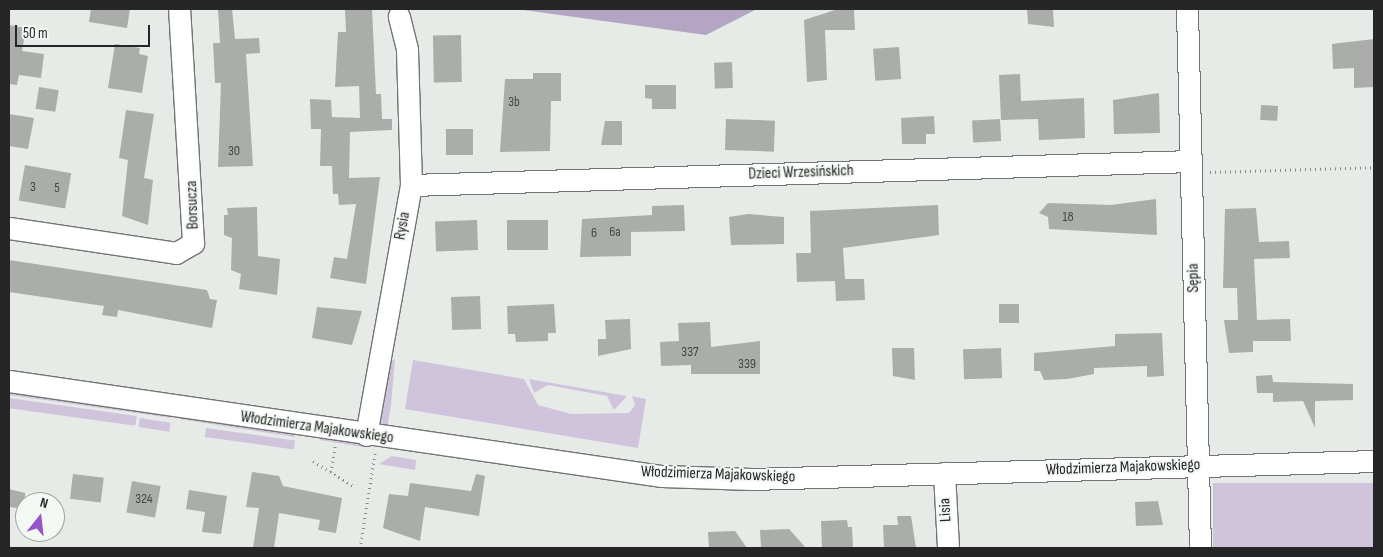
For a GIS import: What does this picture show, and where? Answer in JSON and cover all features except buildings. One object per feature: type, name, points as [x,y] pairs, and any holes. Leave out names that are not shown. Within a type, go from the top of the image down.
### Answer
[{"type":"street","name":"Borsucza","points":[[9,228],[176,253],[193,244],[179,9]]},
{"type":"street","name":"Sępia","points":[[1187,9],[1200,548]]},
{"type":"street","name":"Rysia","points":[[370,443],[411,186],[407,49],[399,16]]},
{"type":"street","name":"Dzieci Wrzesińskich","points":[[411,186],[1191,166]]},
{"type":"street","name":"Włodzimierza Majakowskiego","points":[[9,381],[370,443],[662,476],[751,479],[1374,460]]},
{"type":"street","name":"Lisia","points":[[944,473],[948,548]]},
{"type":"path","points":[[1191,166],[1374,167]]},
{"type":"path","points":[[360,548],[370,443]]},
{"type":"path","points":[[331,472],[335,445]]},
{"type":"path","points":[[313,461],[355,487]]},
{"type":"shaded area","points":[[516,9],[757,9],[706,35]]},
{"type":"shaded area","points":[[395,359],[387,429],[378,418],[389,362]]},
{"type":"shaded area","points":[[413,360],[524,379],[538,405],[571,414],[629,413],[635,405],[632,396],[646,399],[638,448],[405,409]]},
{"type":"shaded area","points":[[529,379],[627,396],[614,410],[607,396],[548,385],[534,393]]},
{"type":"shaded area","points":[[9,389],[172,413],[172,418],[9,395]]},
{"type":"shaded area","points":[[9,398],[137,416],[135,426],[9,408]]},
{"type":"shaded area","points":[[180,414],[291,432],[295,437],[179,419]]},
{"type":"shaded area","points":[[140,418],[171,423],[169,432],[139,427]]},
{"type":"shaded area","points":[[206,428],[295,441],[294,449],[205,437]]},
{"type":"shaded area","points":[[322,436],[358,442],[363,447],[320,440]]},
{"type":"shaded area","points":[[392,456],[416,460],[415,470],[379,464]]},
{"type":"shaded area","points":[[1213,483],[1374,483],[1374,548],[1213,548]]}]
